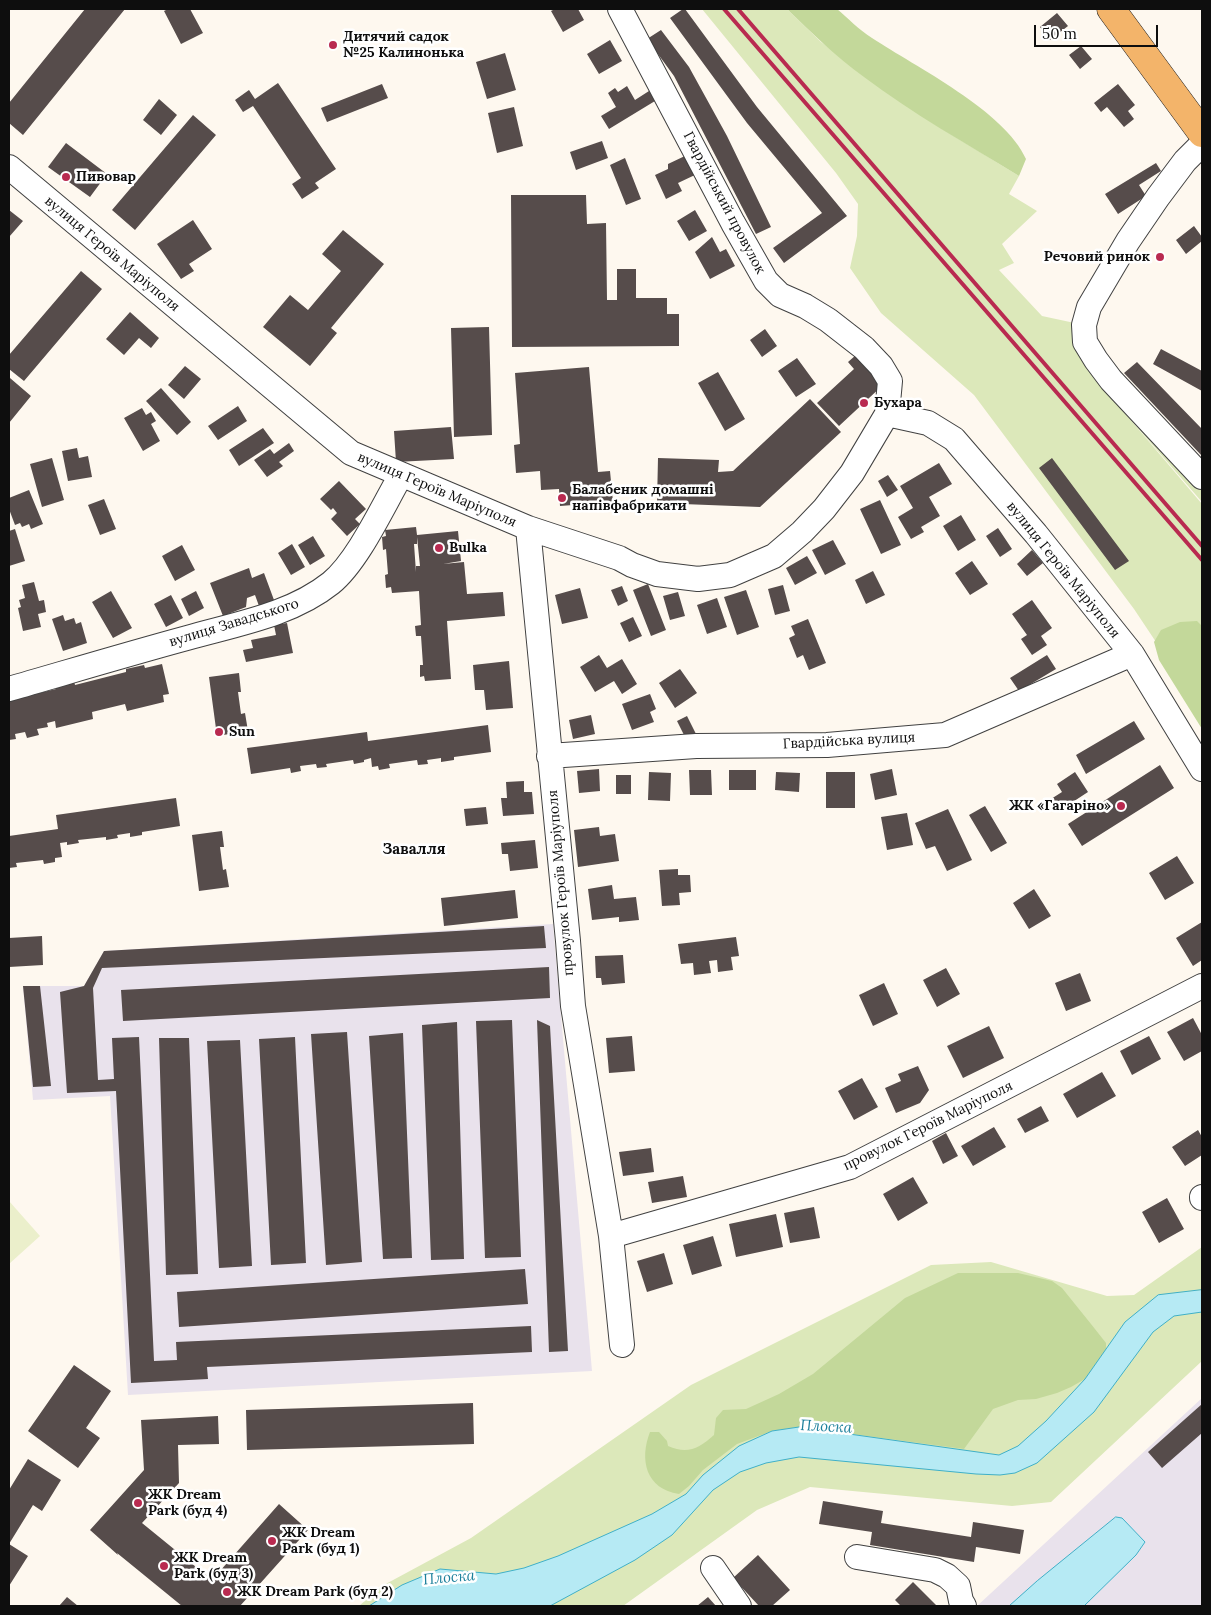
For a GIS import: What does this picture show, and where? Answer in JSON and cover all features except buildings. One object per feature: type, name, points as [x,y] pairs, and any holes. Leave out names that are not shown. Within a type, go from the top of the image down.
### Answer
[{"type":"main road","points":[[1111,9],[1202,133]]},
{"type":"street","name":"Гвардійський провулок","points":[[620,9],[733,223],[766,281],[780,295],[805,306],[828,320],[864,348],[882,366],[890,382]]},
{"type":"street","points":[[1202,144],[1185,161],[1128,241],[1089,306],[1084,325],[1085,342],[1111,380],[1202,477]]},
{"type":"street","name":"вулиця Героїв Маріуполя","points":[[9,167],[345,448],[358,456],[401,475],[528,528],[619,558],[657,574],[698,579],[730,575],[774,556],[802,532],[824,509],[852,474],[886,414],[890,382]]},
{"type":"street","name":"вулиця Героїв Маріуполя","points":[[886,414],[928,423],[954,439],[1036,534],[1132,654],[1202,769]]},
{"type":"street","name":"вулиця Завадського","points":[[9,689],[236,625],[306,600],[331,583],[354,557],[401,475]]},
{"type":"street","name":"провулок Героїв Маріуполя","points":[[528,528],[573,1006],[611,1236],[622,1345]]},
{"type":"street","name":"Гвардійська вулиця","points":[[549,756],[696,746],[828,745],[945,734],[1132,654]]},
{"type":"street","name":"провулок Героїв Маріуполя","points":[[611,1236],[850,1167],[1202,986]]},
{"type":"street","points":[[857,1556],[935,1570],[947,1576],[958,1586],[964,1606]]},
{"type":"street","points":[[713,1568],[739,1606]]},
{"type":"shaded area","points":[[553,924],[592,1371],[128,1395],[110,1096],[33,1100],[23,986],[84,986],[104,951]]},
{"type":"shaded area","points":[[1202,1398],[1202,1606],[977,1606]]},
{"type":"green space","points":[[702,9],[787,9],[821,42],[931,122],[1019,176],[1009,194],[1037,211],[1002,244],[1014,263],[999,270],[1042,316],[1084,325],[1085,342],[1202,477],[1202,502],[1117,404],[1202,504],[1202,711],[1134,609],[974,395],[881,313],[850,268],[857,236],[858,204],[836,173]]},
{"type":"green space","points":[[787,9],[837,9],[867,35],[958,91],[980,107],[1015,141],[1026,159],[1019,176],[883,91],[834,53]]},
{"type":"green space","points":[[1197,621],[1202,626],[1202,729],[1159,660],[1154,642],[1161,630],[1180,622]]},
{"type":"green space","points":[[9,1201],[40,1236],[9,1264]]},
{"type":"green space","points":[[1202,1247],[1202,1361],[1051,1502],[1012,1506],[810,1487],[757,1510],[623,1606],[359,1606],[382,1586],[471,1538],[691,1385],[931,1265],[991,1262],[1107,1296],[1134,1295]]},
{"type":"green space","points":[[958,1273],[1018,1273],[1052,1281],[1062,1288],[1091,1324],[1106,1343],[1106,1349],[1085,1379],[1071,1387],[1036,1399],[1018,1400],[993,1409],[964,1449],[799,1427],[772,1431],[737,1444],[703,1470],[679,1494],[668,1491],[652,1480],[648,1472],[645,1453],[650,1432],[659,1432],[667,1441],[668,1446],[675,1449],[687,1450],[698,1447],[714,1435],[716,1418],[723,1410],[746,1409],[779,1394],[813,1374],[905,1298]]},
{"type":"water","name":"Плоска","points":[[1202,1290],[1202,1312],[1174,1316],[1153,1332],[1094,1412],[1037,1463],[1015,1473],[1000,1475],[976,1474],[799,1457],[766,1463],[740,1472],[713,1490],[672,1535],[635,1560],[550,1606],[369,1606],[402,1585],[440,1569],[496,1574],[524,1568],[558,1556],[652,1514],[686,1494],[703,1475],[739,1446],[772,1431],[799,1427],[999,1455],[1018,1446],[1046,1421],[1085,1379],[1125,1322],[1158,1295]]},
{"type":"water","points":[[1116,1517],[1122,1518],[1145,1542],[1136,1555],[1084,1606],[1009,1606],[1037,1581]]},
{"type":"railway","points":[[724,9],[1202,560]]},
{"type":"railway","points":[[738,9],[1202,546]]},
{"type":"place","name":"Дитячий садок №25 Калинонька","points":[[333,45]]},
{"type":"place","name":"Пивовар","points":[[66,177]]},
{"type":"place","name":"Речовий ринок","points":[[1160,257]]},
{"type":"place","name":"Бухара","points":[[864,403]]},
{"type":"place","name":"Балабеник домашні напівфабрикати","points":[[562,498]]},
{"type":"place","name":"Bulka","points":[[439,548]]},
{"type":"place","name":"Sun","points":[[219,732]]},
{"type":"place","name":"ЖК «Гагаріно»","points":[[1121,806]]},
{"type":"place","name":"ЖК Dream Park (буд 4)","points":[[138,1503]]},
{"type":"place","name":"ЖК Dream Park (буд 1)","points":[[272,1541]]},
{"type":"place","name":"ЖК Dream Park (буд 3)","points":[[164,1566]]},
{"type":"place","name":"ЖК Dream Park (буд 2)","points":[[227,1592]]},
{"type":"district","name":"Завалля","points":[[414,850]]}]
